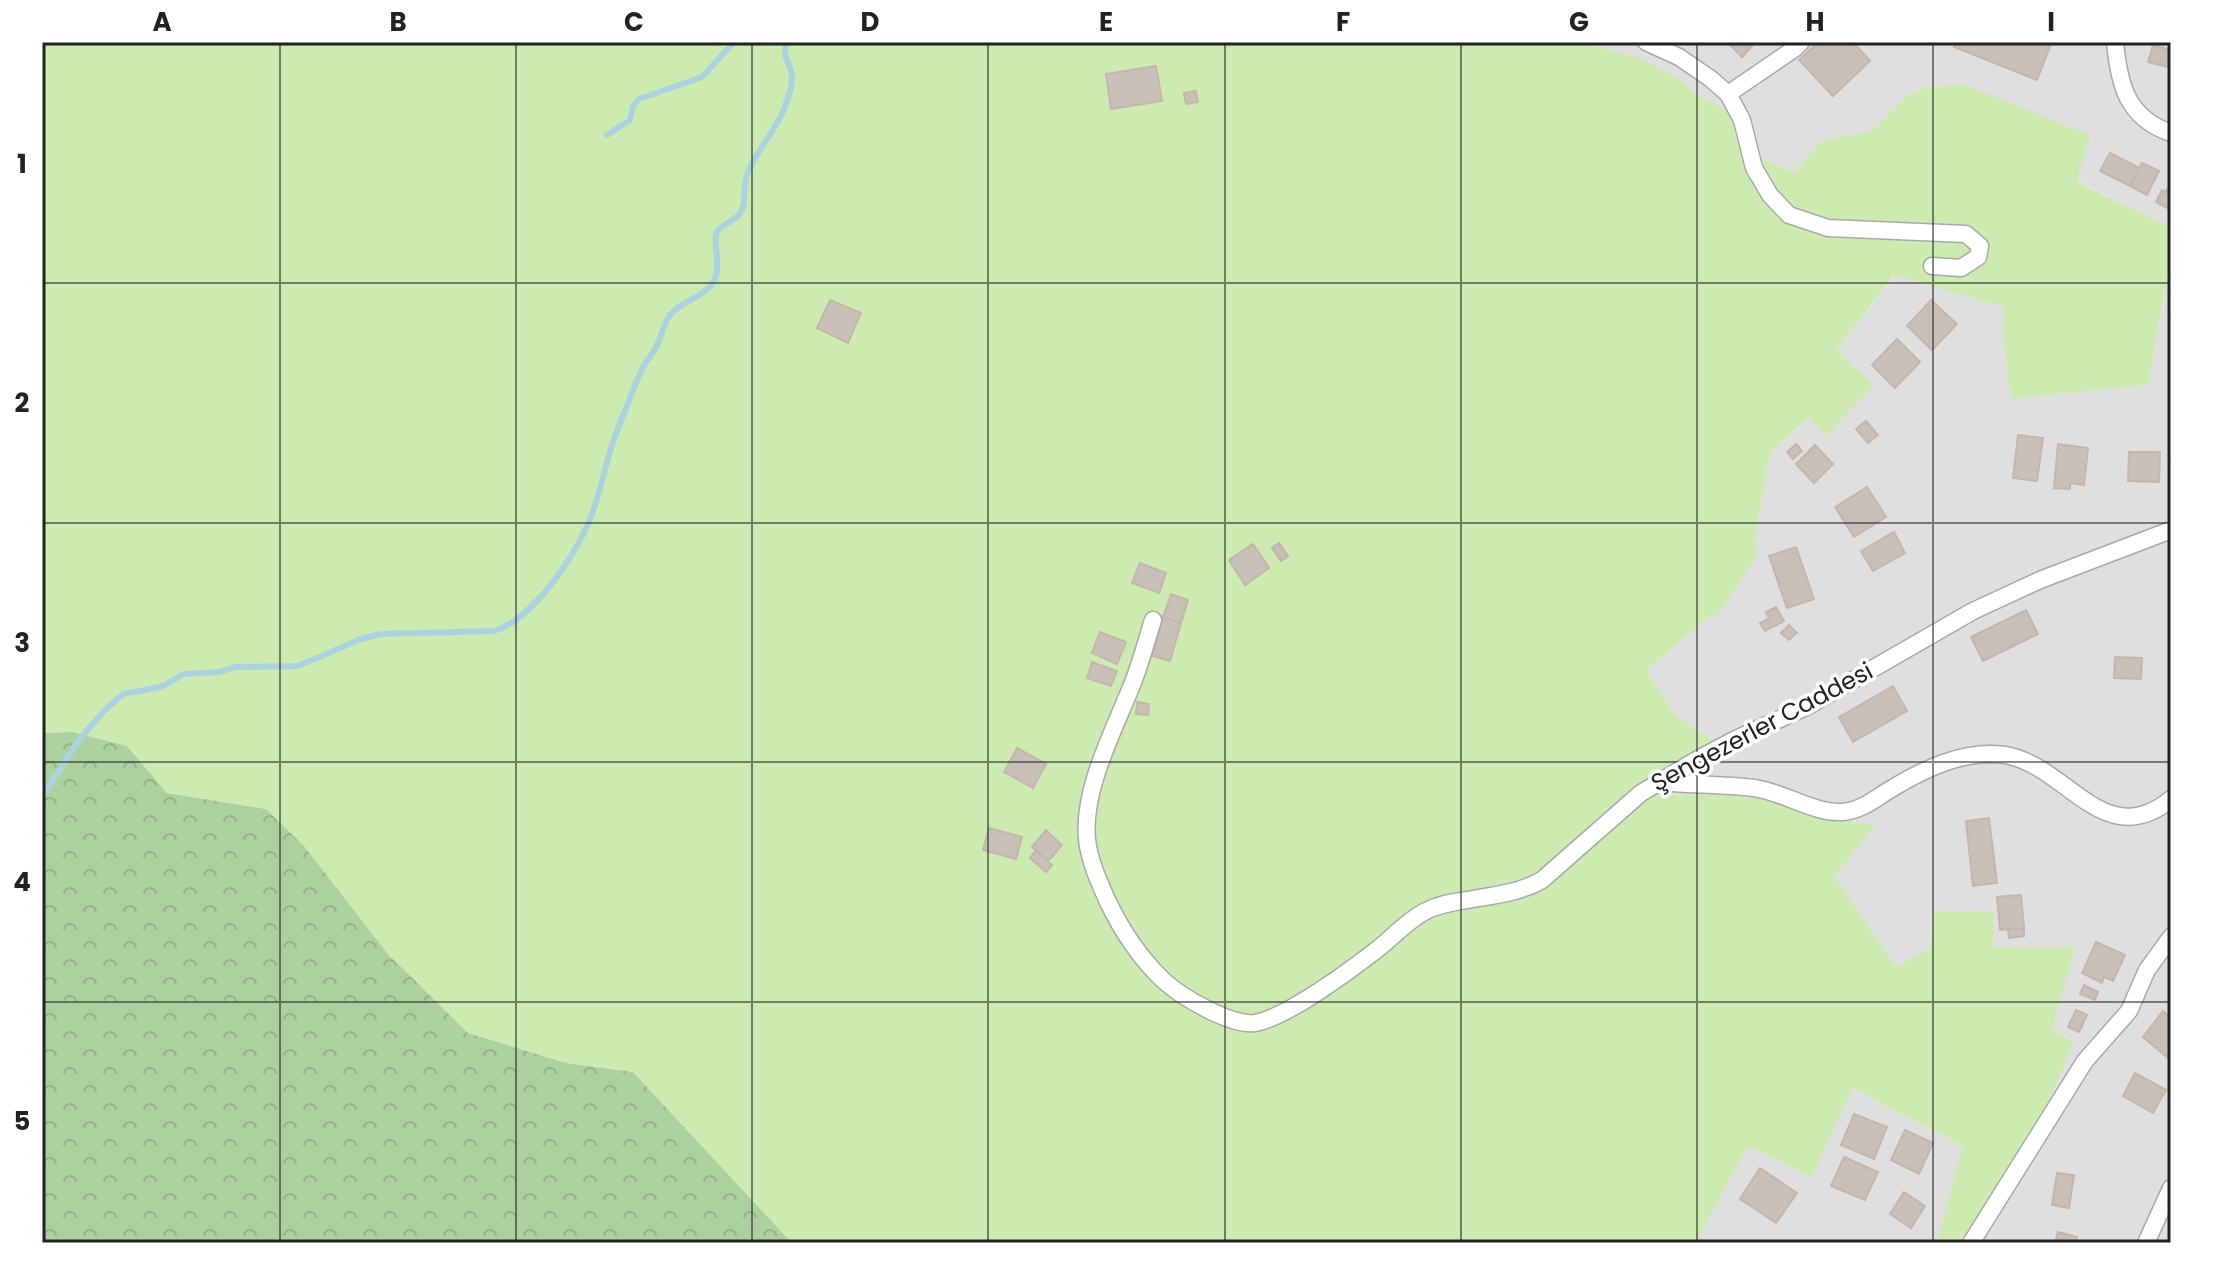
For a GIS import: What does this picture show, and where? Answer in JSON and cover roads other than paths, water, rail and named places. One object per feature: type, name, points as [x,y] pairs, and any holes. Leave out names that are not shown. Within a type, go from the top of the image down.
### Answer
[{"type":"street","points":[[1646,42],[1679,57],[1728,94],[1742,120],[1754,168],[1770,195],[1789,215],[1828,228],[1966,234],[1980,246],[1978,257],[1961,268],[1932,266]]},
{"type":"street","points":[[1728,94],[1801,42]]},
{"type":"street","points":[[2115,42],[2124,92],[2131,106],[2144,119],[2171,133]]},
{"type":"street","name":"Şengezerler Caddesi","points":[[1153,620],[1094,786],[1087,822],[1090,855],[1117,920],[1154,971],[1190,1001],[1210,1011],[1253,1024],[1277,1016],[1303,1000],[1378,949],[1425,911],[1438,905],[1532,886],[1658,782],[1734,740],[1808,706],[1973,611],[2040,580],[2171,530]]},
{"type":"street","points":[[1658,782],[1756,788],[1821,809],[1843,812],[1862,807],[1929,768],[1963,757],[2002,754],[2033,765],[2094,807],[2118,816],[2141,817],[2171,799]]},
{"type":"street","points":[[1971,1243],[2080,1068],[2129,1011],[2147,970],[2171,937]]},
{"type":"street","points":[[2146,1243],[2171,1188]]},
{"type":"waterway","points":[[607,135],[630,120],[633,106],[639,99],[702,77],[734,42]]},
{"type":"waterway","points":[[42,797],[79,740],[123,694],[161,687],[184,674],[220,672],[235,667],[298,666],[361,639],[381,634],[494,631],[509,624],[537,601],[562,571],[588,524],[617,431],[642,369],[667,320],[678,308],[705,291],[715,278],[718,230],[741,212],[747,175],[779,120],[790,92],[792,76],[785,54],[786,42]]}]
